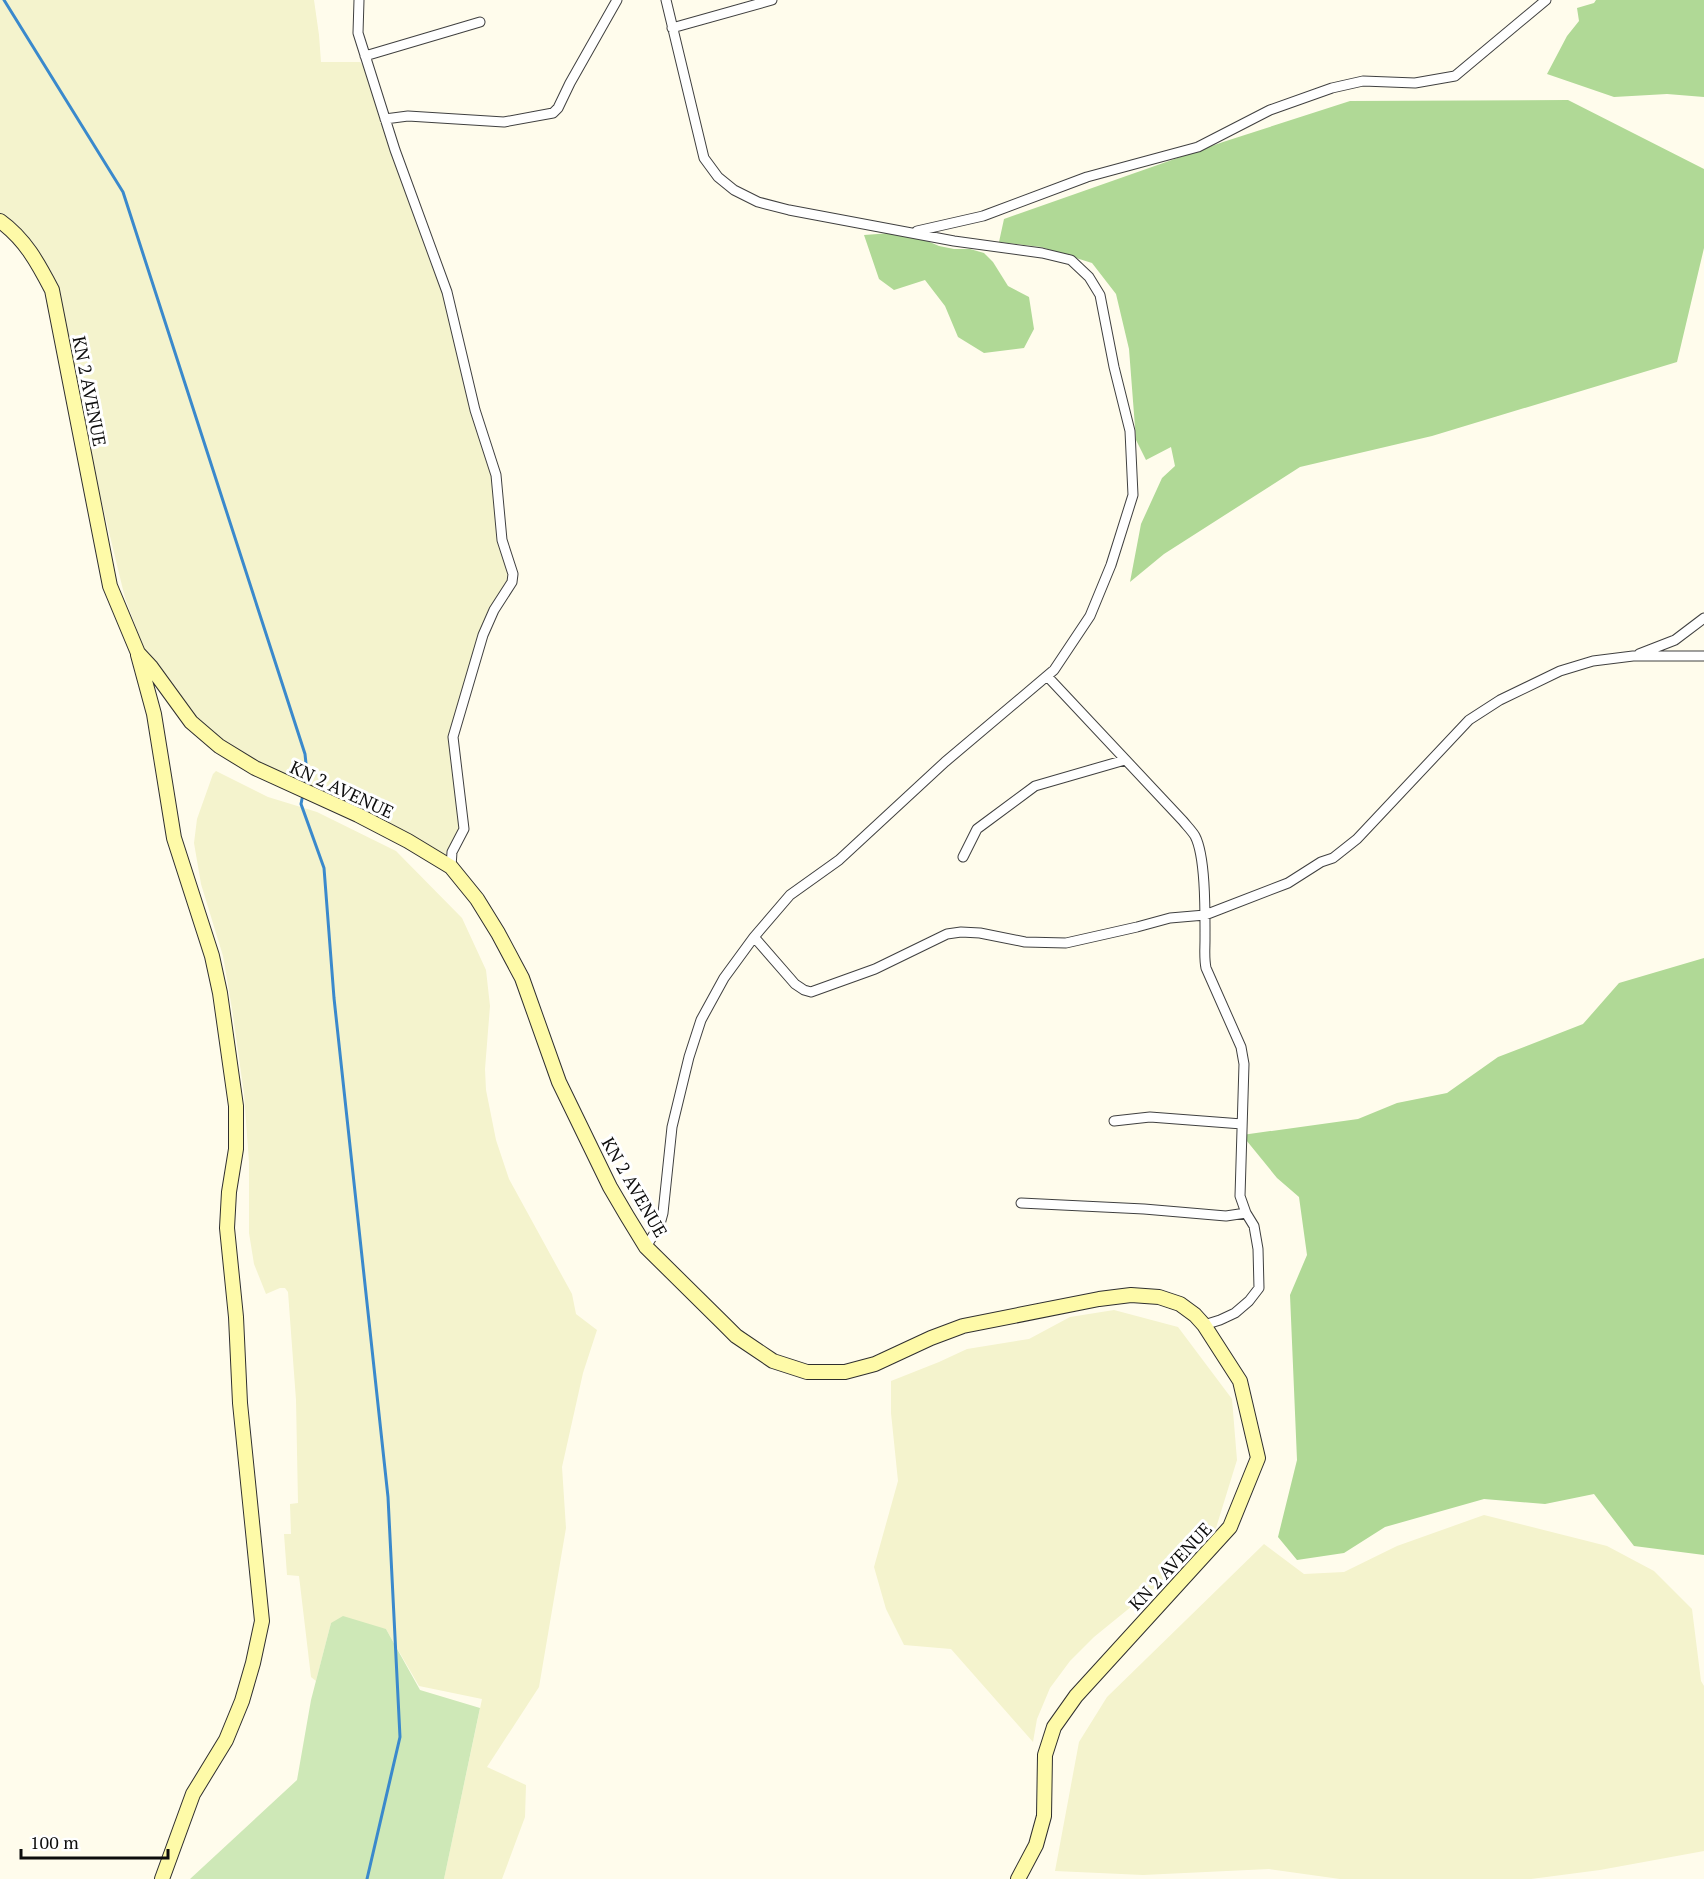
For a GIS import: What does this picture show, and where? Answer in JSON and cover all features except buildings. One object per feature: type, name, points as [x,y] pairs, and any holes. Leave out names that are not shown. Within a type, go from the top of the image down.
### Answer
[{"type":"main road","name":"KN 2 AVENUE","points":[[0,221],[13,231],[35,257],[52,290],[110,586],[138,653],[191,722],[219,747],[255,768],[358,815],[451,867],[477,899],[522,978],[559,1082],[610,1187],[646,1247],[736,1336],[773,1361],[807,1372],[845,1372],[875,1364],[963,1326],[1099,1299],[1131,1295],[1159,1297],[1180,1304],[1204,1324],[1240,1381],[1258,1458],[1230,1527],[1076,1696],[1054,1727],[1045,1755],[1044,1816],[1036,1845],[1018,1879]]},
{"type":"main road","points":[[138,653],[154,714],[174,838],[212,956],[220,993],[235,1096],[236,1149],[229,1192],[227,1228],[236,1317],[240,1403],[258,1569],[261,1621],[253,1663],[242,1701],[226,1740],[193,1794],[162,1879]]},
{"type":"street","points":[[359,0],[358,33],[385,119],[447,292],[475,410],[496,475],[502,540],[513,574],[512,582],[494,610],[483,635],[453,737],[464,830],[452,852],[451,867]]},
{"type":"street","points":[[385,119],[408,116],[504,122],[553,112],[558,108],[617,0]]},
{"type":"street","points":[[646,1247],[658,1229],[663,1213],[672,1127],[689,1057],[701,1020],[724,978],[754,937],[790,895],[839,860],[945,762],[1054,670],[1090,616],[1111,565],[1133,495],[1130,431],[1114,367],[1100,295],[1084,272],[1065,258],[954,241],[789,210],[758,202],[734,190],[718,177],[704,158],[666,0]]},
{"type":"street","points":[[672,28],[772,0]]},
{"type":"street","points":[[912,233],[983,216],[1087,177],[1198,147],[1270,110],[1332,88],[1363,81],[1415,83],[1455,76],[1546,0]]},
{"type":"street","points":[[365,56],[480,22]]},
{"type":"street","points":[[1634,656],[1675,640],[1704,618]]},
{"type":"street","points":[[754,937],[795,984],[811,992],[875,969],[947,934],[980,933],[1025,942],[1066,943],[1170,918],[1205,915],[1288,883],[1321,861],[1333,858],[1356,839],[1469,720],[1500,700],[1560,671],[1593,661],[1634,656],[1704,656]]},
{"type":"street","points":[[1047,676],[1183,821],[1198,846],[1205,915],[1204,958],[1206,968],[1241,1047],[1244,1064],[1240,1196],[1245,1213],[1254,1226],[1258,1249],[1259,1288],[1235,1313],[1204,1324]]},
{"type":"street","points":[[963,857],[977,829],[1035,786],[1125,760]]},
{"type":"street","points":[[1114,1121],[1150,1117],[1242,1124]]},
{"type":"street","points":[[1021,1203],[1226,1216],[1245,1213]]},
{"type":"green space","points":[[0,0],[314,0],[321,62],[360,62],[370,72],[434,256],[498,497],[512,582],[494,610],[454,745],[464,829],[441,862],[243,761],[191,722],[151,667],[125,598],[61,334],[41,267],[0,213]]},
{"type":"green space","points":[[1596,0],[1704,0],[1704,97],[1667,94],[1614,97],[1547,74],[1567,36],[1579,21],[1577,8],[1594,3]]},
{"type":"green space","points":[[1568,100],[1704,169],[1704,248],[1677,362],[1432,436],[1300,467],[1164,554],[1130,582],[1141,524],[1162,478],[1175,466],[1171,447],[1146,460],[1136,440],[1129,349],[1116,294],[1092,263],[1041,247],[999,242],[1004,219],[1223,142],[1350,101]]},
{"type":"green space","points":[[892,233],[925,240],[939,246],[970,249],[984,253],[993,262],[1008,286],[1029,297],[1034,329],[1024,348],[984,353],[958,337],[945,306],[925,280],[894,290],[879,279],[864,235]]},
{"type":"green space","points":[[216,771],[268,797],[317,812],[396,851],[462,918],[486,970],[490,1006],[485,1069],[486,1090],[496,1140],[509,1179],[572,1294],[576,1314],[597,1330],[583,1373],[562,1467],[566,1528],[539,1687],[487,1767],[526,1785],[525,1817],[502,1879],[444,1879],[482,1699],[419,1686],[386,1629],[331,1623],[316,1681],[311,1677],[299,1576],[287,1575],[284,1534],[291,1534],[290,1504],[298,1503],[296,1400],[288,1292],[285,1288],[280,1288],[266,1294],[254,1264],[249,1233],[249,1162],[244,1094],[232,1009],[223,956],[201,884],[194,843],[197,819]]},
{"type":"green space","points":[[1704,958],[1704,1555],[1634,1546],[1594,1494],[1545,1504],[1484,1499],[1385,1527],[1344,1553],[1297,1560],[1278,1537],[1297,1460],[1290,1295],[1307,1255],[1299,1197],[1277,1178],[1242,1135],[1358,1119],[1397,1103],[1447,1093],[1498,1057],[1583,1024],[1619,983]]},
{"type":"green space","points":[[1114,1310],[1178,1327],[1232,1399],[1237,1460],[1216,1528],[1175,1571],[1094,1637],[1070,1661],[1050,1688],[1037,1719],[1033,1742],[951,1649],[904,1645],[886,1609],[874,1567],[898,1481],[891,1413],[891,1381],[967,1349],[1029,1339],[1070,1317]]},
{"type":"green space","points":[[1484,1515],[1607,1546],[1654,1571],[1692,1609],[1701,1681],[1704,1686],[1704,1851],[1600,1870],[1531,1879],[1340,1879],[1269,1869],[1143,1875],[1055,1871],[1079,1742],[1107,1697],[1264,1544],[1304,1574],[1344,1572],[1397,1546]]},
{"type":"green space","points":[[343,1616],[386,1629],[420,1690],[480,1708],[444,1879],[190,1879],[297,1780],[311,1700],[331,1623]]},
{"type":"waterway","points":[[4,0],[123,192],[305,754],[306,781]]},
{"type":"waterway","points":[[302,799],[301,804],[324,868],[334,998],[388,1497],[400,1737],[367,1879]]}]
